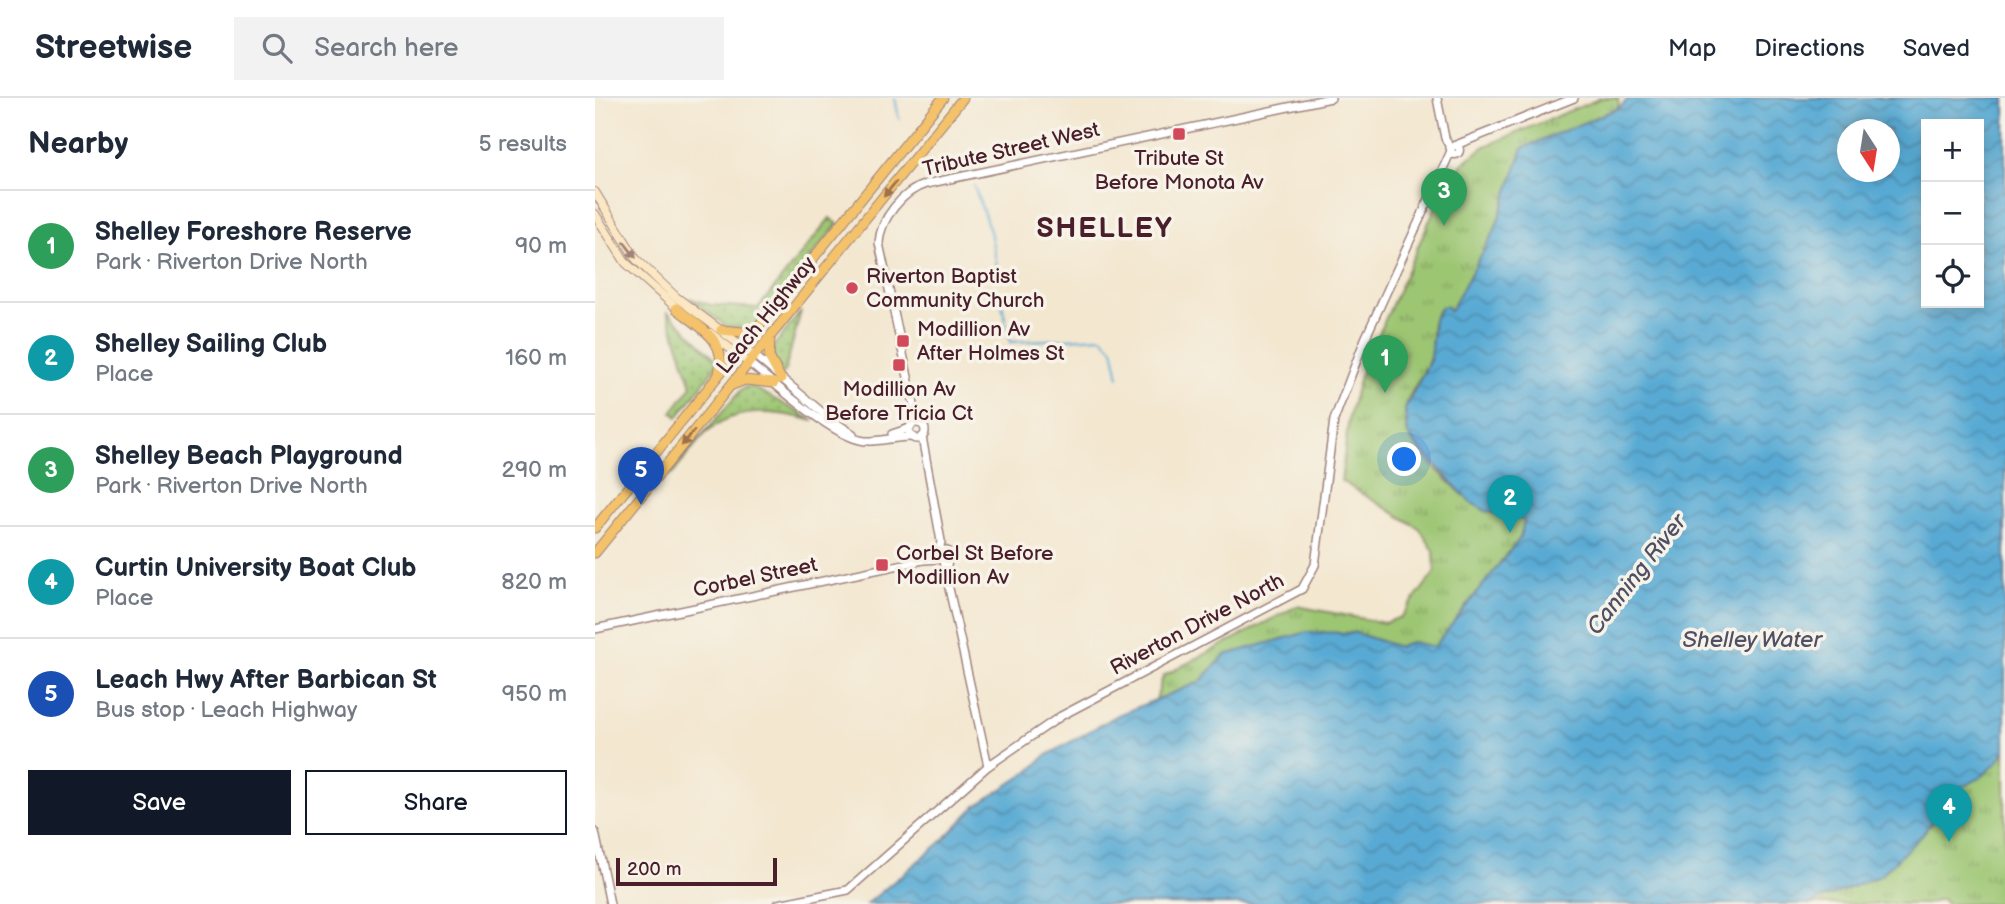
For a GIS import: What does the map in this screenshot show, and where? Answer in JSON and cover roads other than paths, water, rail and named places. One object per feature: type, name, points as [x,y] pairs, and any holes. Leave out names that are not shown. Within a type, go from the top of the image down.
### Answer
[{"type":"highway","name":"Leach Highway","points":[[595,528],[943,98]]},
{"type":"highway","name":"Leach Highway","points":[[595,553],[963,98]]},
{"type":"highway","points":[[676,308],[719,346],[723,359],[719,375]]},
{"type":"highway","points":[[721,330],[754,333]]},
{"type":"highway","points":[[731,385],[747,380],[778,381],[769,357],[770,337]]},
{"type":"main road","points":[[595,192],[629,251],[676,297],[721,330],[740,350]]},
{"type":"main road","points":[[595,214],[626,263],[676,308],[752,360]]},
{"type":"street","name":"Tribute Street West","points":[[914,425],[912,401],[880,254],[881,228],[902,200],[922,185],[1331,98]]},
{"type":"street","points":[[1439,98],[1445,138],[1454,149]]},
{"type":"street","name":"Riverton Drive North","points":[[778,904],[848,890],[988,766],[1061,716],[1283,600],[1305,584],[1315,565],[1334,420],[1365,339],[1446,161],[1454,149],[1467,142],[1574,98]]},
{"type":"street","points":[[752,360],[778,381],[849,437],[874,441],[917,438],[925,428],[914,425],[880,437],[851,433],[778,381]]},
{"type":"street","points":[[914,425],[923,456],[988,766]]},
{"type":"street","name":"Corbel Street","points":[[595,629],[942,556]]},
{"type":"street","points":[[595,832],[610,904]]},
{"type":"water","name":"Shelley Water","points":[[1629,98],[2005,98],[2005,751],[1995,764],[1984,775],[1955,789],[1922,835],[1880,876],[1810,904],[867,904],[941,842],[976,806],[1031,770],[1044,757],[1118,715],[1200,682],[1225,655],[1307,632],[1356,633],[1399,647],[1412,642],[1434,647],[1520,538],[1524,521],[1513,514],[1488,512],[1470,502],[1408,435],[1405,409],[1430,360],[1434,319],[1441,307],[1447,306],[1450,311],[1494,232],[1523,148],[1619,108]]},
{"type":"waterway","points":[[895,98],[899,119]]},
{"type":"waterway","points":[[974,186],[990,231],[999,275]]},
{"type":"waterway","points":[[1002,304],[1010,342],[1102,337],[1113,349],[1119,377]]},
{"type":"place","name":"Tribute St Before Monota Av","points":[[1179,134]]},
{"type":"place","name":"Shelley Beach Playground","points":[[1444,226]]},
{"type":"place","name":"Riverton Baptist Community Church","points":[[852,288]]},
{"type":"place","name":"Modillion Av After Holmes St","points":[[903,341]]},
{"type":"place","name":"Modillion Av Before Tricia Ct","points":[[899,365]]},
{"type":"place","name":"Shelley Foreshore Reserve","points":[[1385,393]]},
{"type":"place","name":"Leach Hwy After Barbican St","points":[[641,505]]},
{"type":"place","name":"Shelley Sailing Club","points":[[1510,533]]},
{"type":"place","name":"Corbel St Before Modillion Av","points":[[882,565]]},
{"type":"place","name":"Curtin University Boat Club","points":[[1949,842]]},
{"type":"district","name":"SHELLEY","points":[[1105,227]]},
{"type":"water label","name":"Canning River","points":[[1636,574]]}]
